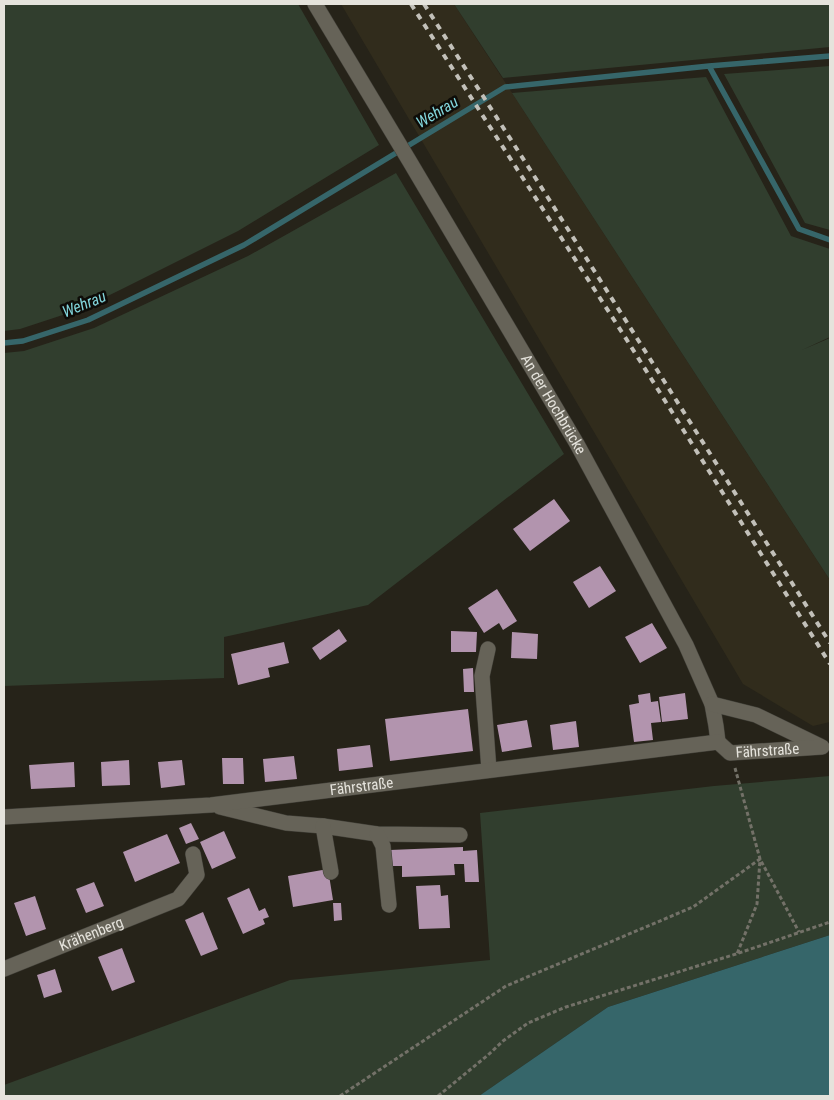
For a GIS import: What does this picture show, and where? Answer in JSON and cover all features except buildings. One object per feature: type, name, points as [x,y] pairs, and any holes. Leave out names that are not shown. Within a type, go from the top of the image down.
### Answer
[{"type":"street","name":"An der Hochbrücke","points":[[315,4],[577,444],[686,645],[712,704]]},
{"type":"street","points":[[488,649],[482,676],[489,770]]},
{"type":"street","name":"Fährstraße","points":[[712,704],[718,742],[730,753],[826,748]]},
{"type":"street","points":[[712,704],[756,715],[826,748]]},
{"type":"street","name":"Fährstraße","points":[[4,817],[211,805],[718,742]]},
{"type":"street","points":[[211,805],[286,824],[323,826],[377,834],[460,835]]},
{"type":"street","points":[[323,826],[330,872]]},
{"type":"street","points":[[377,834],[383,846],[389,905]]},
{"type":"street","name":"Krähenberg","points":[[4,969],[178,899],[197,875],[193,854]]},
{"type":"path","points":[[730,753],[760,859],[799,932]]},
{"type":"path","points":[[736,954],[757,904],[760,859]]},
{"type":"path","points":[[340,1096],[506,986],[692,907],[760,859]]},
{"type":"path","points":[[438,1096],[503,1041],[528,1023],[566,1007],[736,954],[830,922]]},
{"type":"shaded area","points":[[341,4],[454,4],[830,580],[830,722],[813,726],[743,684]]},
{"type":"green space","points":[[4,4],[298,4],[379,145],[238,231],[122,289],[81,309],[20,329],[4,331]]},
{"type":"green space","points":[[454,4],[830,4],[830,47],[503,78]]},
{"type":"green space","points":[[830,66],[830,230],[805,223],[724,74]]},
{"type":"green space","points":[[706,77],[791,236],[830,249],[830,337],[802,350],[830,338],[830,580],[512,93]]},
{"type":"green space","points":[[396,173],[564,454],[368,605],[224,637],[224,678],[4,686],[4,353],[24,351],[94,328],[248,256]]},
{"type":"green space","points":[[830,776],[830,935],[608,1007],[479,1096],[4,1096],[4,1085],[290,980],[490,960],[480,813],[714,786]]},
{"type":"water","points":[[830,935],[830,1096],[479,1096],[608,1007]]},
{"type":"waterway","points":[[709,66],[830,56]]},
{"type":"waterway","name":"Wehrau","points":[[4,343],[23,341],[88,320],[244,245],[505,87],[709,66],[799,229],[830,240]]},
{"type":"railway","points":[[411,4],[625,337],[830,664]]},
{"type":"railway","points":[[424,4],[830,643]]}]
